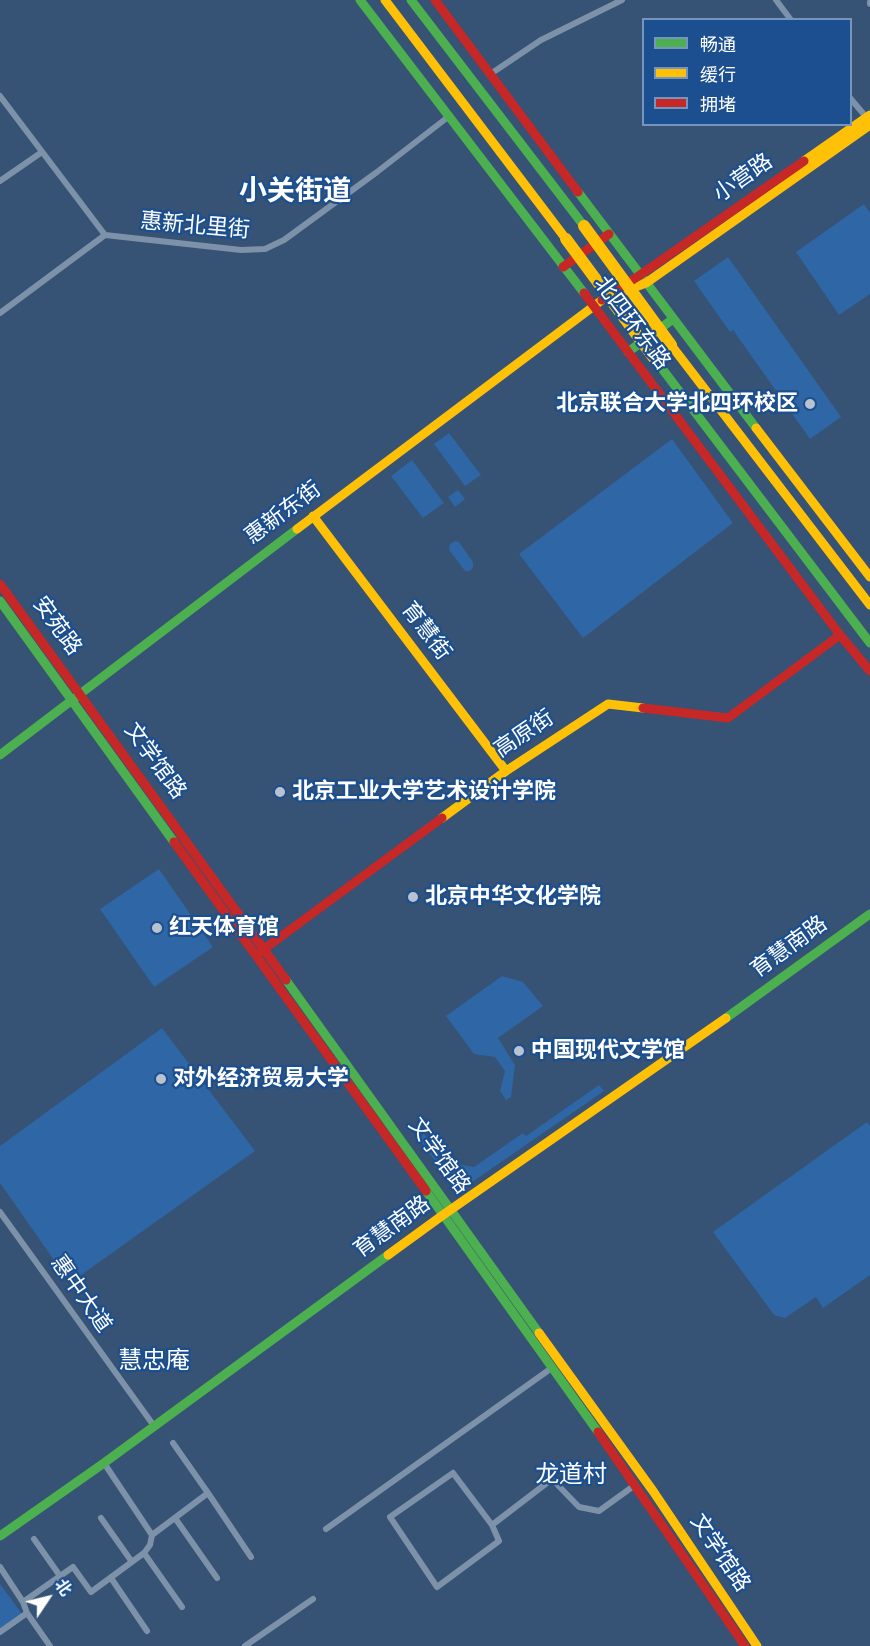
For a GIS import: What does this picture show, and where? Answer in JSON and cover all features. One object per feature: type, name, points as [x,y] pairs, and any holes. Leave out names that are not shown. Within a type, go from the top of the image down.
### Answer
[{"type":"main road","name":"北四环东路","points":[[360,0],[840,635],[870,671]]},
{"type":"main road","name":"北四环东路","points":[[385,0],[870,643]]},
{"type":"main road","name":"北四环东路","points":[[411,0],[870,605]]},
{"type":"main road","name":"北四环东路","points":[[435,0],[489,75],[870,577]]},
{"type":"main road","name":"小营路","points":[[592,305],[643,279],[869,119]]},
{"type":"main road","points":[[563,267],[609,234]]},
{"type":"main road","name":"惠新东街","points":[[0,755],[592,305]]},
{"type":"main road","points":[[628,352],[673,319]]},
{"type":"main road","name":"育慧街","points":[[313,516],[506,771]]},
{"type":"main road","name":"安苑路","points":[[0,584],[76,697]]},
{"type":"main road","name":"安苑路","points":[[0,601],[76,697]]},
{"type":"main road","name":"高原街","points":[[260,952],[506,771],[608,704],[728,718],[840,635]]},
{"type":"main road","name":"文学馆路","points":[[76,697],[447,1212],[653,1491],[757,1646]]},
{"type":"main road","name":"育慧南路","points":[[0,1536],[104,1463],[447,1212],[772,986],[870,914]]},
{"type":"main road","name":"文学馆路","points":[[447,1212],[744,1646]]},
{"type":"street","points":[[489,75],[541,40],[622,0]]},
{"type":"street","points":[[776,0],[790,18]]},
{"type":"street","name":"惠新北里街","points":[[0,96],[105,235],[241,250],[265,249],[284,240],[448,117]]},
{"type":"street","points":[[852,100],[869,119]]},
{"type":"street","points":[[0,181],[42,152]]},
{"type":"street","points":[[0,313],[105,235]]},
{"type":"street","name":"惠中大道","points":[[0,1212],[154,1426]]},
{"type":"street","points":[[326,1528],[552,1367]]},
{"type":"street","points":[[173,1443],[251,1557]]},
{"type":"street","points":[[104,1463],[152,1535]]},
{"type":"street","points":[[453,1473],[492,1525],[499,1541],[436,1587],[390,1517],[453,1473]]},
{"type":"street","points":[[492,1525],[552,1479],[579,1507],[598,1511],[635,1485]]},
{"type":"street","points":[[23,1602],[73,1567],[91,1592],[144,1553],[150,1545],[152,1535],[208,1494]]},
{"type":"street","points":[[101,1518],[132,1562]]},
{"type":"street","points":[[175,1518],[217,1578]]},
{"type":"street","points":[[34,1539],[60,1576]]},
{"type":"street","points":[[144,1553],[182,1607]]},
{"type":"street","points":[[0,1567],[50,1646]]},
{"type":"street","points":[[111,1578],[147,1631]]},
{"type":"street","points":[[245,1646],[313,1599]]},
{"type":"street","points":[[0,1632],[27,1613]]},
{"type":"shaded area","points":[[864,204],[870,213],[870,294],[839,315],[796,252]]},
{"type":"shaded area","points":[[728,257],[841,417],[810,439],[733,330],[730,332],[694,281]]},
{"type":"shaded area","points":[[449,433],[481,475],[465,486],[434,444]]},
{"type":"shaded area","points":[[672,439],[733,523],[583,638],[519,554]]},
{"type":"shaded area","points":[[412,460],[444,503],[423,518],[391,476]]},
{"type":"shaded area","points":[[458,490],[465,499],[455,507],[448,497]]},
{"type":"shaded area","points":[[455,541],[459,542],[473,562],[473,568],[470,571],[465,571],[449,550],[450,544]]},
{"type":"shaded area","name":"红天体育馆","points":[[159,869],[213,947],[154,987],[100,909]]},
{"type":"shaded area","points":[[502,976],[523,982],[543,1006],[498,1038],[515,1065],[511,1097],[506,1100],[500,1091],[505,1071],[495,1057],[474,1054],[446,1016]]},
{"type":"shaded area","points":[[162,1028],[255,1151],[70,1283],[0,1183],[0,1146]]},
{"type":"shaded area","points":[[599,1085],[604,1091],[468,1185],[448,1178],[418,1138],[424,1134],[444,1162],[474,1167],[523,1133],[526,1136]]},
{"type":"shaded area","points":[[867,1122],[870,1126],[870,1275],[823,1308],[816,1297],[785,1318],[774,1315],[713,1232]]},
{"type":"shaded area","points":[[0,1584],[22,1614],[0,1630]]},
{"type":"traffic: fast","points":[[360,0],[584,293]]},
{"type":"traffic: fast","points":[[411,0],[584,226]]},
{"type":"traffic: fast","points":[[578,192],[756,428]]},
{"type":"traffic: fast","points":[[628,352],[673,319]]},
{"type":"traffic: fast","points":[[654,358],[870,643]]},
{"type":"traffic: fast","points":[[0,755],[297,529]]},
{"type":"traffic: fast","points":[[0,601],[174,842]]},
{"type":"traffic: fast","points":[[726,1018],[870,914]]},
{"type":"traffic: fast","points":[[286,980],[539,1333]]},
{"type":"traffic: fast","points":[[426,1191],[598,1432]]},
{"type":"traffic: fast","points":[[0,1536],[104,1463],[388,1255]]},
{"type":"traffic: slow","points":[[385,0],[566,239]]},
{"type":"traffic: slow","points":[[804,161],[870,115]]},
{"type":"traffic: slow","points":[[625,291],[646,283],[870,125]]},
{"type":"traffic: slow","points":[[584,226],[671,345]]},
{"type":"traffic: slow","points":[[566,239],[654,358]]},
{"type":"traffic: slow","points":[[297,529],[602,300]]},
{"type":"traffic: slow","points":[[671,345],[870,605]]},
{"type":"traffic: slow","points":[[756,428],[870,577]]},
{"type":"traffic: slow","points":[[313,516],[506,771]]},
{"type":"traffic: slow","points":[[442,818],[506,771],[608,704],[643,708]]},
{"type":"traffic: slow","points":[[388,1255],[726,1018]]},
{"type":"traffic: slow","points":[[539,1333],[653,1491],[757,1646]]},
{"type":"traffic: jam","points":[[435,0],[578,192]]},
{"type":"traffic: jam","points":[[602,300],[804,161]]},
{"type":"traffic: jam","points":[[563,267],[609,234]]},
{"type":"traffic: jam","points":[[584,293],[840,635],[870,671]]},
{"type":"traffic: jam","points":[[0,584],[286,980]]},
{"type":"traffic: jam","points":[[643,708],[728,718],[840,635]]},
{"type":"traffic: jam","points":[[260,952],[442,818]]},
{"type":"traffic: jam","points":[[174,842],[426,1191]]},
{"type":"traffic: jam","points":[[598,1432],[745,1646]]},
{"type":"place","name":"北京联合大学北四环校区","points":[[810,404]]},
{"type":"place","name":"北京工业大学艺术设计学院","points":[[280,792]]},
{"type":"place","name":"北京中华文化学院","points":[[413,897]]},
{"type":"place","name":"红天体育馆","points":[[157,928]]},
{"type":"place","name":"中国现代文学馆","points":[[519,1051]]},
{"type":"place","name":"对外经济贸易大学","points":[[161,1079]]},
{"type":"district","name":"小关街道","points":[[295,192]]},
{"type":"district","name":"慧忠庵","points":[[154,1361]]},
{"type":"district","name":"龙道村","points":[[571,1475]]}]
